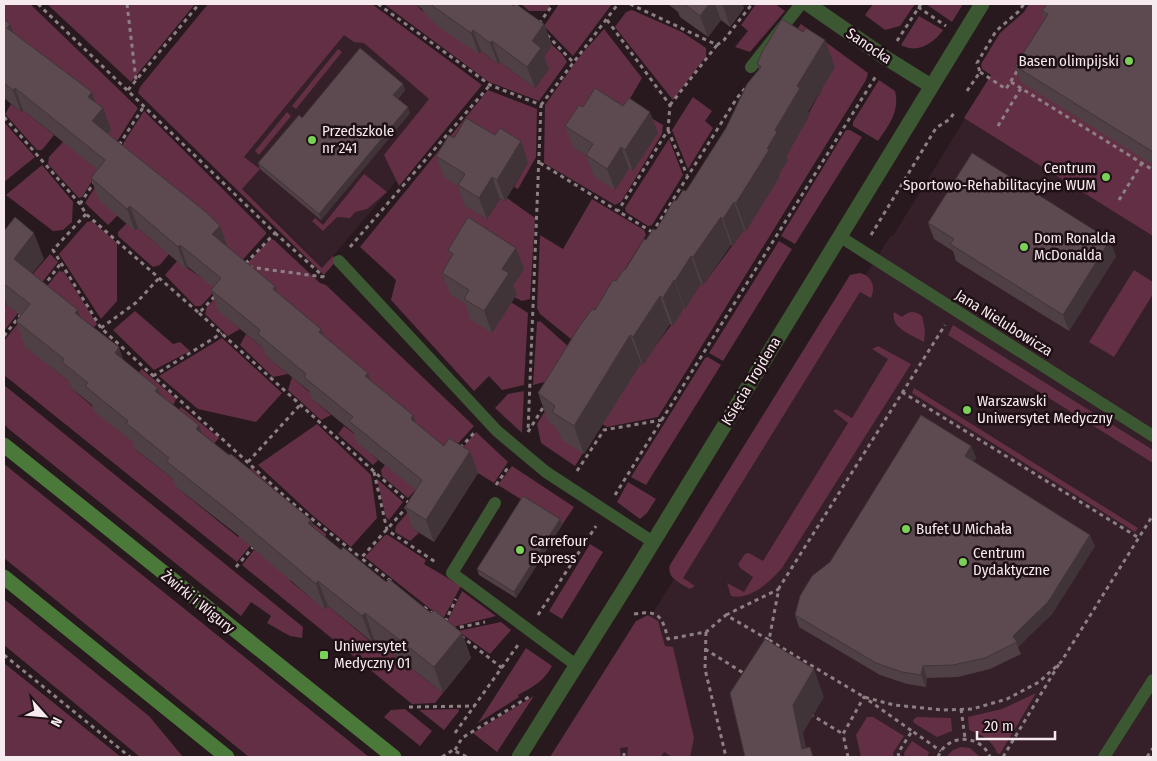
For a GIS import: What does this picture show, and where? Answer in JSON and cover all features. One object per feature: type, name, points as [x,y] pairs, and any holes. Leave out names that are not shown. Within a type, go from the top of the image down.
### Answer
[{"type":"main road","name":"Żwirki i Wigury","points":[[4,445],[394,757]]},
{"type":"main road","points":[[4,577],[227,757]]},
{"type":"street","name":"Sanocka","points":[[808,4],[878,53],[930,86]]},
{"type":"street","name":"Księcia Trojdena","points":[[519,757],[653,542],[930,86],[982,4]]},
{"type":"lane","points":[[752,72],[801,4]]},
{"type":"lane","name":"Jana Nielubowicza","points":[[839,236],[1153,436]]},
{"type":"lane","points":[[339,261],[497,431],[516,456],[653,542]]},
{"type":"lane","points":[[495,502],[452,573],[576,665]]},
{"type":"lane","points":[[1104,757],[1153,680]]},
{"type":"path","points":[[38,4],[274,233],[324,277]]},
{"type":"path","points":[[127,4],[136,80]]},
{"type":"path","points":[[128,90],[199,4]]},
{"type":"path","points":[[378,4],[490,85],[541,105]]},
{"type":"path","points":[[538,25],[553,4]]},
{"type":"path","points":[[533,438],[528,432],[541,105],[618,4]]},
{"type":"path","points":[[630,4],[717,46]]},
{"type":"path","points":[[618,212],[668,130],[670,105],[752,4]]},
{"type":"path","points":[[1020,66],[1006,89],[980,72],[977,63],[996,31],[1018,12],[1024,4]]},
{"type":"path","points":[[893,48],[919,6],[950,29]]},
{"type":"path","points":[[532,20],[572,62]]},
{"type":"path","points":[[607,20],[670,105]]},
{"type":"path","points":[[979,47],[984,51]]},
{"type":"path","points":[[455,733],[528,631],[605,511],[880,69]]},
{"type":"path","points":[[648,239],[752,72]]},
{"type":"path","points":[[968,91],[980,72]]},
{"type":"path","points":[[1011,82],[1153,170]]},
{"type":"path","points":[[324,277],[490,85]]},
{"type":"path","points":[[998,126],[1022,88]]},
{"type":"path","points":[[737,98],[744,102]]},
{"type":"path","points":[[117,147],[144,106]]},
{"type":"path","points":[[869,238],[936,128],[954,113]]},
{"type":"path","points":[[4,117],[80,204],[86,214],[222,333],[410,504]]},
{"type":"path","points":[[668,130],[687,176]]},
{"type":"path","points":[[711,139],[717,143]]},
{"type":"path","points":[[540,163],[652,232]]},
{"type":"path","points":[[1119,200],[1142,163]]},
{"type":"path","points":[[80,204],[96,179]]},
{"type":"path","points":[[683,182],[690,186]]},
{"type":"path","points":[[86,214],[53,250],[101,328],[291,502],[392,582]]},
{"type":"path","points":[[658,223],[665,227]]},
{"type":"path","points":[[274,233],[243,266],[324,277]]},
{"type":"path","points":[[38,292],[61,264]]},
{"type":"path","points":[[101,328],[137,302],[159,278]]},
{"type":"path","points":[[199,313],[218,293]]},
{"type":"path","points":[[4,336],[27,307]]},
{"type":"path","points":[[769,640],[779,588],[945,325]]},
{"type":"path","points":[[154,376],[222,333]]},
{"type":"path","points":[[902,392],[1139,538]]},
{"type":"path","points":[[495,502],[495,486],[516,456],[528,432],[549,399]]},
{"type":"path","points":[[248,462],[300,404]]},
{"type":"path","points":[[570,466],[577,471],[604,430],[662,420]]},
{"type":"path","points":[[459,449],[478,428]]},
{"type":"path","points":[[373,471],[387,530],[452,573]]},
{"type":"path","points":[[361,558],[416,497]]},
{"type":"path","points":[[285,509],[291,502]]},
{"type":"path","points":[[1003,757],[1153,515]]},
{"type":"path","points":[[236,567],[260,538]]},
{"type":"path","points":[[444,623],[464,582]]},
{"type":"path","points":[[634,614],[650,612],[659,616],[664,624],[668,639],[706,632],[726,615],[779,588]]},
{"type":"path","points":[[422,605],[502,668]]},
{"type":"path","points":[[726,615],[864,697],[941,751]]},
{"type":"path","points":[[452,629],[510,617]]},
{"type":"path","points":[[706,632],[705,669],[726,757]]},
{"type":"path","points":[[705,649],[746,675]]},
{"type":"path","points":[[4,654],[130,757]]},
{"type":"path","points":[[864,697],[894,705],[943,710],[972,709],[1007,699],[1039,682],[1061,662]]},
{"type":"path","points":[[442,757],[455,750],[462,738],[539,691]]},
{"type":"path","points":[[848,757],[843,734],[864,697]]},
{"type":"path","points":[[408,708],[475,706]]},
{"type":"path","points":[[961,709],[965,738]]},
{"type":"path","points":[[804,711],[843,734]]},
{"type":"path","points":[[899,757],[898,753],[912,731]]},
{"type":"path","points":[[938,757],[941,751],[951,742],[965,738],[979,743],[990,757]]},
{"type":"path","points":[[1147,757],[1153,748]]},
{"type":"path","points":[[455,750],[467,757]]},
{"type":"path","points":[[624,752],[624,757]]},
{"type":"shaded area","points":[[4,4],[30,4],[138,108],[82,197],[79,198],[48,164],[49,157],[63,142],[4,35]]},
{"type":"shaded area","points":[[47,4],[195,4],[131,82]]},
{"type":"shaded area","points":[[208,4],[372,4],[482,85],[399,186],[384,155],[429,99],[364,43],[354,42],[344,35],[244,157],[260,169],[242,189],[322,268],[333,256],[337,260],[324,275],[138,93],[140,87]]},
{"type":"shaded area","name":"Przedszkole nr 241","points":[[222,4],[356,4],[474,89],[323,268],[150,98]]},
{"type":"shaded area","points":[[384,4],[415,4],[441,28],[479,53],[481,51],[498,64],[500,62],[535,88],[549,69],[540,62],[552,45],[562,54],[567,62],[539,101],[489,82]]},
{"type":"shaded area","points":[[521,4],[551,4],[546,11],[529,11]]},
{"type":"shaded area","points":[[559,4],[612,4],[573,56],[544,26]]},
{"type":"shaded area","points":[[756,4],[775,4],[785,11],[750,52],[735,47],[748,31],[741,25]]},
{"type":"shaded area","points":[[873,4],[915,4],[900,26],[885,30],[865,15]]},
{"type":"shaded area","points":[[926,4],[963,4],[952,22]]},
{"type":"shaded area","name":"Centrum Sportowo-Rehabilitacyjne WUM","points":[[1029,4],[1153,4],[1153,236],[964,118],[991,75],[982,69],[981,64],[1000,33],[1024,12]]},
{"type":"shaded area","name":"Warszawski Uniwersytet Medyczny","points":[[1038,4],[1153,4],[1153,757],[574,757],[570,744],[891,235],[893,236],[1034,6]]},
{"type":"shaded area","points":[[632,10],[682,32],[706,48],[706,56],[673,100],[615,27],[626,12]]},
{"type":"shaded area","points":[[919,16],[943,30],[934,40],[924,46],[907,48],[901,45]]},
{"type":"shaded area","points":[[801,24],[868,73],[866,80],[658,417],[607,427],[602,424],[641,363],[643,365],[701,284],[703,285],[744,230],[746,231],[787,160],[785,158],[822,89],[775,57]]},
{"type":"shaded area","points":[[604,29],[642,78],[618,119],[601,165],[615,190],[629,168],[633,171],[641,112],[663,125],[662,134],[621,202],[615,205],[544,163],[545,105],[580,56]]},
{"type":"shaded area","points":[[338,49],[342,52],[296,109],[292,106]]},
{"type":"shaded area","points":[[879,80],[895,91],[896,105],[892,118],[878,141],[853,126],[853,122]]},
{"type":"shaded area","points":[[488,90],[537,109],[536,157],[518,189],[514,187],[528,162],[473,195],[466,206],[487,219],[500,199],[505,201],[507,198],[535,218],[530,299],[522,301],[514,297],[510,290],[523,270],[477,311],[492,332],[511,302],[528,313],[524,385],[502,390],[489,376],[474,391],[391,300],[396,280],[360,247]]},
{"type":"shaded area","points":[[693,97],[712,111],[705,121],[713,128],[688,169],[672,130]]},
{"type":"shaded area","points":[[11,104],[21,112],[23,110],[54,135],[42,150],[37,150],[5,114]]},
{"type":"shaded area","points":[[144,111],[266,232],[201,306],[195,306],[165,275],[177,261],[202,278],[228,248],[117,216],[108,225],[85,203]]},
{"type":"shaded area","points":[[287,112],[291,116],[259,155],[255,151]]},
{"type":"shaded area","points":[[4,122],[35,157],[4,182]]},
{"type":"shaded area","points":[[846,130],[850,130],[862,137],[795,244],[781,236]]},
{"type":"shaded area","points":[[669,139],[683,175],[652,225],[648,226],[626,212],[625,208]]},
{"type":"shaded area","points":[[42,165],[73,202],[72,222],[63,230],[53,231],[6,195]]},
{"type":"shaded area","points":[[364,174],[387,192],[367,209],[355,212],[350,218],[337,217],[323,231],[312,221],[315,218],[323,225]]},
{"type":"shaded area","points":[[592,199],[644,230],[646,235],[583,337],[576,343],[540,314],[537,308],[540,235],[563,249]]},
{"type":"shaded area","points":[[92,221],[117,243],[117,301],[101,319],[59,254],[87,222]]},
{"type":"shaded area","points":[[127,223],[135,230],[138,228],[169,254],[160,265],[153,267],[118,236],[118,232]]},
{"type":"shaded area","points":[[270,239],[274,240],[320,283],[326,285],[474,426],[408,498],[382,476],[381,470],[385,465],[433,454],[220,312],[240,329],[228,336],[205,314],[207,307]]},
{"type":"shaded area","points":[[779,241],[792,249],[723,361],[709,353]]},
{"type":"shaded area","points":[[50,254],[58,262],[4,331],[4,308]]},
{"type":"shaded area","points":[[1134,270],[1153,282],[1153,294],[1114,357],[1089,342]]},
{"type":"shaded area","points":[[59,271],[64,272],[97,324],[94,327],[85,321],[78,329],[26,347],[74,385],[71,388],[138,446],[136,450],[178,483],[176,487],[238,537],[267,501],[248,469],[252,468],[287,501],[237,562],[4,375],[4,341]]},
{"type":"shaded area","points":[[864,274],[872,282],[871,298],[860,292],[683,578],[695,586],[690,589],[672,577],[669,570],[670,565],[850,275]]},
{"type":"shaded area","points":[[135,311],[173,344],[180,342],[190,351],[154,370],[113,330]]},
{"type":"shaded area","points":[[894,312],[902,317],[912,312],[922,316],[925,330],[924,342],[899,327],[895,322]]},
{"type":"shaded area","points":[[540,321],[570,348],[556,379],[533,385],[537,322]]},
{"type":"shaded area","points":[[953,325],[1153,450],[1153,463],[948,335]]},
{"type":"shaded area","points":[[246,334],[268,352],[266,356],[288,374],[273,377],[240,345]]},
{"type":"shaded area","points":[[222,338],[282,393],[256,422],[198,409],[159,376]]},
{"type":"shaded area","points":[[878,346],[911,364],[782,568],[766,584],[752,593],[738,597],[731,596],[727,583],[744,592],[753,577],[740,568],[738,564],[745,554],[749,553],[763,561],[848,423],[833,411],[836,409],[852,418],[888,359],[872,349]]},
{"type":"shaded area","points":[[578,357],[552,418],[583,453],[575,466],[541,443],[537,424]]},
{"type":"shaded area","points":[[708,357],[721,365],[646,485],[631,477],[705,358]]},
{"type":"shaded area","points":[[142,369],[176,399],[172,408],[129,383]]},
{"type":"shaded area","points":[[292,377],[314,396],[312,399],[331,415],[321,420],[288,390]]},
{"type":"shaded area","points":[[4,385],[303,627],[302,638],[290,636],[267,623],[271,616],[251,602],[241,616],[10,430],[4,424]]},
{"type":"shaded area","points":[[914,388],[1138,528],[1135,532],[912,393]]},
{"type":"shaded area","points":[[524,391],[522,433],[495,408],[508,394]]},
{"type":"shaded area","points":[[181,407],[219,438],[212,446],[170,421]]},
{"type":"shaded area","points":[[317,424],[371,475],[377,518],[351,547],[311,514],[258,465]]},
{"type":"shaded area","points":[[344,426],[361,439],[358,443],[378,460],[373,465],[338,434]]},
{"type":"shaded area","points":[[476,432],[508,462],[494,483],[457,460],[413,529],[419,533],[410,541],[395,532],[396,526]]},
{"type":"shaded area","points":[[4,464],[369,757],[249,757],[4,558]]},
{"type":"shaded area","points":[[512,466],[574,507],[562,525],[498,485]]},
{"type":"shaded area","points":[[377,479],[403,502],[389,520],[386,517]]},
{"type":"shaded area","points":[[628,482],[656,499],[647,513],[640,519],[617,502]]},
{"type":"shaded area","points":[[290,505],[326,534],[325,540],[290,581],[325,609],[328,606],[371,642],[374,639],[443,693],[435,703],[412,704],[242,565]]},
{"type":"shaded area","points":[[385,535],[388,535],[426,560],[424,564],[461,586],[443,619],[365,557]]},
{"type":"shaded area","points":[[590,544],[603,552],[562,619],[549,611]]},
{"type":"shaded area","points":[[462,591],[496,616],[453,627],[447,622]]},
{"type":"shaded area","points":[[4,599],[149,716],[183,757],[140,757],[4,645]]},
{"type":"shaded area","points":[[648,615],[658,621],[665,646],[673,647],[694,738],[690,757],[672,757],[664,752],[661,757],[627,757],[628,747],[620,748],[621,757],[550,757],[636,621]]},
{"type":"shaded area","points":[[501,622],[511,630],[490,654],[458,631]]},
{"type":"shaded area","points":[[526,648],[552,666],[549,671],[538,683],[518,695],[519,697],[478,723]]},
{"type":"shaded area","points":[[4,663],[121,757],[4,757]]},
{"type":"shaded area","points":[[1036,693],[1000,754],[997,753],[993,745],[986,738],[969,730],[968,717],[1002,709]]},
{"type":"shaded area","points":[[534,696],[497,752],[473,733]]},
{"type":"shaded area","points":[[405,709],[432,731],[420,746],[384,717],[391,710]]},
{"type":"shaded area","points":[[458,709],[459,711],[444,730],[419,710]]},
{"type":"shaded area","points":[[867,717],[873,717],[904,736],[893,753],[894,757],[861,757],[856,735]]},
{"type":"shaded area","points":[[917,717],[951,718],[952,731],[937,737],[914,723],[913,720]]},
{"type":"shaded area","points":[[912,741],[929,752],[927,757],[905,757],[904,753]]},
{"type":"shaded area","points":[[961,747],[970,748],[980,757],[946,757],[953,750]]},
{"type":"building","points":[[430,4],[510,4],[514,6],[516,4],[544,24],[532,41],[541,48],[527,67],[492,41],[490,43],[473,30],[471,33]]},
{"type":"building","points":[[684,4],[709,4],[700,16]]},
{"type":"building","points":[[1047,4],[1153,4],[1153,152],[1015,66],[1048,14],[1042,11]]},
{"type":"building","points":[[4,19],[10,24],[7,28],[92,92],[88,97],[103,108],[92,121],[206,212],[220,226],[212,234],[275,286],[273,289],[321,329],[319,332],[368,373],[365,376],[413,415],[411,419],[444,446],[449,438],[470,451],[426,520],[405,507],[422,480],[349,421],[353,417],[304,377],[306,374],[258,334],[260,330],[211,290],[221,278],[180,245],[178,247],[130,206],[127,209],[91,178],[105,160],[15,88],[13,90],[4,83]]},
{"type":"building","points":[[782,19],[803,32],[806,28],[825,40],[797,86],[800,88],[775,130],[777,132],[767,149],[769,150],[736,203],[734,202],[723,219],[721,217],[693,257],[691,256],[663,298],[660,296],[633,337],[630,335],[574,426],[552,412],[555,406],[538,393],[579,327],[592,309],[595,310],[613,280],[616,281],[625,270],[644,239],[646,240],[653,229],[656,230],[674,200],[676,201],[683,190],[686,191],[726,128],[747,84],[761,67],[757,64],[762,52]]},
{"type":"building","points":[[360,48],[403,84],[393,95],[408,107],[319,214],[258,163],[299,115],[302,118]]},
{"type":"building","points":[[595,88],[623,106],[629,98],[650,112],[625,150],[621,147],[607,169],[586,155],[593,144],[565,126],[579,105],[583,107]]},
{"type":"building","points":[[466,118],[495,135],[500,128],[521,141],[497,180],[492,177],[479,198],[458,185],[465,174],[436,156],[449,135],[454,138]]},
{"type":"building","name":"Dom Ronalda McDonalda","points":[[972,153],[1110,240],[1063,315],[950,244],[954,239],[928,223]]},
{"type":"building","points":[[15,217],[34,233],[14,259],[78,310],[75,313],[119,347],[115,353],[158,388],[155,391],[199,425],[196,429],[229,455],[231,454],[311,520],[308,523],[341,550],[343,547],[386,582],[389,579],[431,613],[434,610],[462,633],[434,667],[365,613],[362,616],[318,581],[316,584],[166,461],[169,458],[85,386],[88,383],[62,362],[64,359],[16,321],[30,304],[4,284],[4,231]]},
{"type":"building","points":[[468,217],[516,248],[502,269],[509,273],[484,311],[464,299],[469,290],[442,273],[453,254],[448,250]]},
{"type":"building","name":"Centrum Dydaktyczne","points":[[921,415],[971,446],[965,456],[1090,535],[1048,602],[1013,636],[1017,642],[985,658],[953,665],[923,666],[921,675],[902,672],[876,663],[795,615],[800,596],[812,576],[830,562]]},
{"type":"building","name":"Carrefour Express","points":[[523,496],[560,519],[514,592],[477,569]]},
{"type":"building","points":[[765,639],[814,669],[793,705],[802,749],[810,747],[813,757],[745,757],[730,693]]},
{"type":"place","name":"Basen olimpijski","points":[[1129,61]]},
{"type":"place","name":"Przedszkole nr 241","points":[[312,140]]},
{"type":"place","name":"Centrum Sportowo-Rehabilitacyjne WUM","points":[[1106,177]]},
{"type":"place","name":"Dom Ronalda McDonalda","points":[[1024,247]]},
{"type":"place","name":"Warszawski Uniwersytet Medyczny","points":[[967,410]]},
{"type":"place","name":"Bufet U Michała","points":[[906,529]]},
{"type":"place","name":"Carrefour Express","points":[[520,550]]},
{"type":"place","name":"Centrum Dydaktyczne","points":[[963,562]]},
{"type":"place","name":"Uniwersytet Medyczny 01","points":[[324,655]]}]
